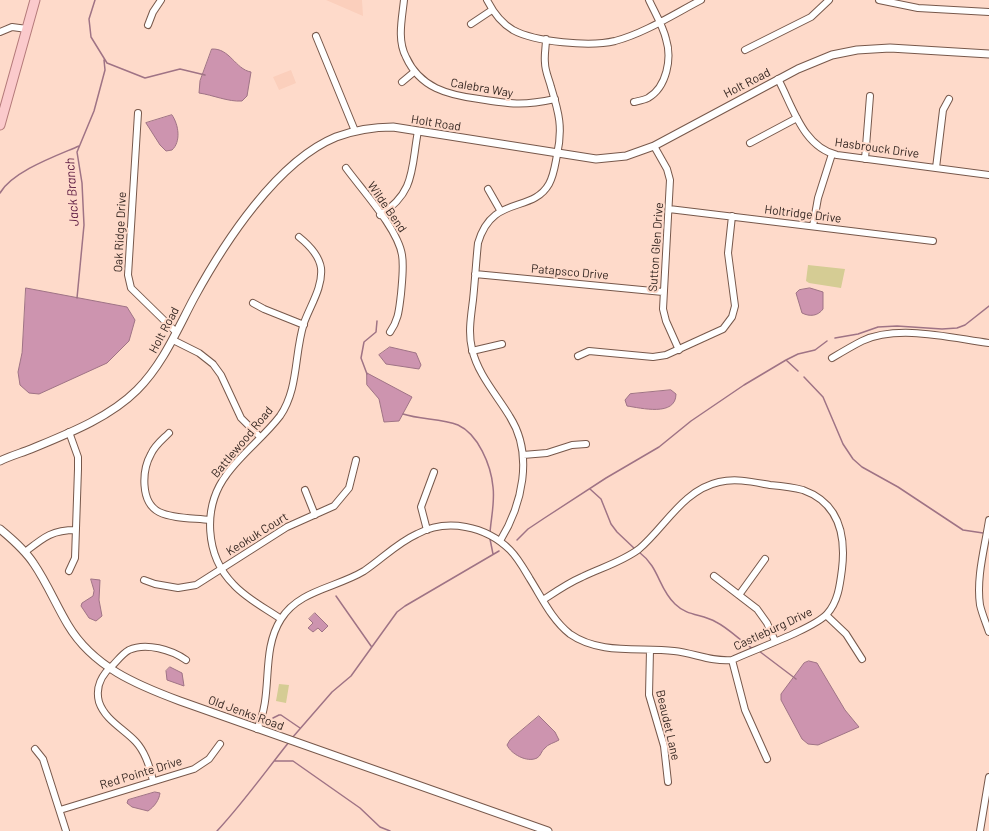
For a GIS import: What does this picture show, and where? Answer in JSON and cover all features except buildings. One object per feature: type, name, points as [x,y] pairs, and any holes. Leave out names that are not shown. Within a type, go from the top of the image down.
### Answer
[{"type":"main road","points":[[0,125],[35,0]]},
{"type":"street","points":[[148,26],[153,12],[161,0]]},
{"type":"street","name":"Calebra Way","points":[[404,0],[401,42],[406,57],[414,72],[433,88],[456,96],[516,105],[555,98]]},
{"type":"street","points":[[487,0],[492,10],[512,29],[528,36],[585,44],[603,43],[626,37],[701,0]]},
{"type":"street","points":[[634,102],[648,98],[653,94],[666,72],[669,52],[666,38],[649,0]]},
{"type":"street","points":[[745,50],[811,17],[829,0]]},
{"type":"street","points":[[879,0],[918,8],[989,12]]},
{"type":"street","points":[[471,24],[492,10]]},
{"type":"street","points":[[0,32],[12,27],[27,29]]},
{"type":"street","points":[[316,36],[355,131]]},
{"type":"street","points":[[500,541],[514,516],[523,472],[523,455],[517,429],[480,371],[472,351],[470,329],[475,274],[478,243],[483,229],[490,219],[500,210],[537,196],[544,190],[553,175],[558,154],[561,123],[545,63],[546,39]]},
{"type":"street","name":"Holt Road","points":[[0,461],[69,432],[107,413],[126,400],[150,376],[173,340],[202,282],[242,223],[279,178],[310,152],[329,140],[355,131],[393,127],[583,158],[611,159],[637,154],[654,146],[778,79],[824,58],[857,50],[897,48],[989,54]]},
{"type":"street","points":[[402,82],[414,72]]},
{"type":"street","name":"Hasbrouck Drive","points":[[778,79],[797,118],[813,143],[832,154],[989,175]]},
{"type":"street","points":[[865,159],[870,96]]},
{"type":"street","points":[[936,168],[943,110],[949,99]]},
{"type":"street","name":"Oak Ridge Drive","points":[[138,113],[128,275],[131,288],[176,332]]},
{"type":"street","points":[[750,143],[797,118]]},
{"type":"street","points":[[380,215],[400,200],[406,189],[418,131]]},
{"type":"street","name":"Sutton Glen Drive","points":[[654,146],[669,175],[671,186],[663,292],[664,315],[679,350]]},
{"type":"street","points":[[813,226],[818,198],[832,154]]},
{"type":"street","name":"Wilde Bend","points":[[346,168],[398,240],[403,261],[397,321],[390,332]]},
{"type":"street","points":[[488,189],[500,210]]},
{"type":"street","name":"Holtridge Drive","points":[[669,209],[933,241]]},
{"type":"street","points":[[578,356],[588,351],[660,357],[679,350],[723,328],[734,314],[735,301],[728,253],[732,216]]},
{"type":"street","name":"Battlewood Road","points":[[281,619],[234,586],[221,569],[213,548],[210,520],[213,503],[221,483],[233,466],[279,416],[288,400],[294,380],[304,325],[320,284],[321,269],[314,252],[299,237]]},
{"type":"street","name":"Patapsco Drive","points":[[475,274],[663,292]]},
{"type":"street","points":[[253,303],[304,325]]},
{"type":"street","points":[[832,358],[863,341],[898,334],[921,334],[989,343]]},
{"type":"street","points":[[173,340],[199,354],[213,364],[221,375],[241,418],[260,437]]},
{"type":"street","points":[[472,351],[502,344]]},
{"type":"street","points":[[69,432],[78,460],[75,558],[69,571]]},
{"type":"street","points":[[169,433],[154,448],[148,460],[145,487],[148,502],[155,510],[166,515],[210,520]]},
{"type":"street","points":[[523,455],[547,453],[572,445],[586,444]]},
{"type":"street","name":"Keokuk Court","points":[[144,580],[161,586],[184,588],[196,585],[280,530],[328,509],[342,497],[351,484],[356,460]]},
{"type":"street","points":[[427,530],[422,514],[422,503],[434,472]]},
{"type":"street","name":"Castleburg Drive","points":[[257,729],[267,699],[272,640],[281,619],[291,606],[304,597],[364,570],[415,534],[446,526],[462,526],[479,530],[500,541],[519,561],[543,600],[560,624],[570,633],[588,644],[607,648],[680,652],[713,660],[732,660],[810,626],[826,615],[837,598],[841,582],[844,551],[842,531],[830,509],[816,497],[803,490],[738,480],[711,484],[692,494],[633,552],[581,577],[543,600]]},
{"type":"street","points":[[305,490],[315,514]]},
{"type":"street","points":[[989,520],[981,570],[980,597],[982,612],[989,632]]},
{"type":"street","name":"Old Jenks Road","points":[[0,529],[26,552],[47,584],[74,634],[109,668],[138,685],[257,729],[548,831]]},
{"type":"street","points":[[26,552],[53,532],[62,530],[76,530]]},
{"type":"street","points":[[739,595],[765,559]]},
{"type":"street","points":[[714,576],[739,595],[762,616],[775,641]]},
{"type":"street","points":[[826,615],[846,634],[862,659]]},
{"type":"street","points":[[153,781],[142,750],[133,739],[105,713],[100,703],[98,691],[100,682],[109,668],[123,654],[139,647],[171,651],[186,660]]},
{"type":"street","name":"Beaudet Lane","points":[[650,650],[649,695],[664,746],[668,782]]},
{"type":"street","points":[[732,660],[745,710],[767,759]]},
{"type":"street","name":"Red Pointe Drive","points":[[60,810],[200,766],[209,759],[220,744]]},
{"type":"street","points":[[35,749],[43,759],[66,831]]},
{"type":"street","points":[[980,831],[989,777]]},
{"type":"shaded area","points":[[326,0],[362,0],[363,16]]},
{"type":"shaded area","points":[[212,49],[223,52],[245,70],[251,72],[247,96],[242,101],[199,93],[200,81]]},
{"type":"shaded area","points":[[291,70],[296,83],[279,90],[273,77]]},
{"type":"shaded area","points":[[172,115],[176,124],[178,138],[175,147],[172,150],[166,151],[160,145],[146,123]]},
{"type":"shaded area","points":[[808,265],[845,269],[841,288],[809,283],[806,281]]},
{"type":"shaded area","points":[[26,288],[127,307],[135,320],[129,341],[107,363],[39,394],[29,393],[20,385],[18,372],[22,353]]},
{"type":"shaded area","points":[[810,288],[823,292],[823,309],[814,315],[802,313],[796,293],[799,290]]},
{"type":"shaded area","points":[[390,347],[416,353],[421,365],[419,369],[386,364],[379,355]]},
{"type":"shaded area","points":[[367,373],[412,397],[399,421],[384,422],[379,399],[367,385]]},
{"type":"shaded area","points":[[671,390],[676,394],[674,401],[670,406],[664,408],[649,409],[627,406],[625,400],[630,394]]},
{"type":"shaded area","points":[[91,579],[100,580],[99,600],[102,616],[96,621],[89,618],[81,606],[82,603],[93,596],[94,591]]},
{"type":"shaded area","points":[[315,613],[328,626],[322,632],[318,628],[313,632],[308,628],[313,623],[309,619]]},
{"type":"shaded area","points":[[809,661],[817,663],[845,710],[859,727],[818,745],[808,744],[802,739],[781,700],[781,694],[804,663]]},
{"type":"shaded area","points":[[170,667],[182,673],[184,686],[167,680],[166,671]]},
{"type":"shaded area","points":[[279,684],[289,685],[286,703],[276,701]]},
{"type":"shaded area","points":[[539,716],[555,732],[559,740],[546,747],[537,758],[529,759],[520,757],[512,752],[507,745],[510,740]]},
{"type":"shaded area","points":[[155,792],[160,793],[159,798],[155,805],[148,811],[132,807],[127,803],[128,800]]},
{"type":"waterway","points":[[95,0],[89,19],[91,37],[107,63],[145,78],[180,69],[205,75]]},
{"type":"waterway","name":"Jack Branch","points":[[77,298],[84,225],[82,183],[77,152],[94,111],[105,70],[104,60]]},
{"type":"waterway","points":[[0,193],[6,185],[25,171],[47,159],[79,146]]},
{"type":"waterway","points":[[835,338],[858,334],[878,327],[897,326],[942,329],[957,328],[965,325],[989,306]]},
{"type":"waterway","points":[[367,374],[361,358],[364,342],[376,332],[377,321]]},
{"type":"waterway","points":[[517,540],[528,529],[543,519],[606,478],[659,447],[691,421],[744,385],[786,360],[798,354],[815,350],[827,341]]},
{"type":"waterway","points":[[786,360],[798,371]]},
{"type":"waterway","points":[[804,377],[823,397],[843,444],[853,459],[862,467],[898,487],[963,530],[983,533]]},
{"type":"waterway","points":[[403,414],[445,421],[458,425],[472,435],[482,451],[490,469],[492,478],[493,504],[490,533]]},
{"type":"waterway","points":[[590,489],[601,499],[611,524],[617,532],[636,550]]},
{"type":"waterway","points":[[490,539],[493,554]]},
{"type":"waterway","points":[[292,738],[332,692],[351,676],[397,612],[499,551]]},
{"type":"waterway","points":[[639,552],[651,565],[669,598],[675,604],[684,611],[711,619],[753,649]]},
{"type":"waterway","points":[[336,596],[371,646]]},
{"type":"waterway","points":[[759,651],[796,679]]},
{"type":"waterway","points":[[273,718],[281,715],[300,728]]},
{"type":"waterway","points":[[217,831],[289,742]]},
{"type":"waterway","points":[[274,761],[293,761],[360,808],[380,827],[390,831]]}]
